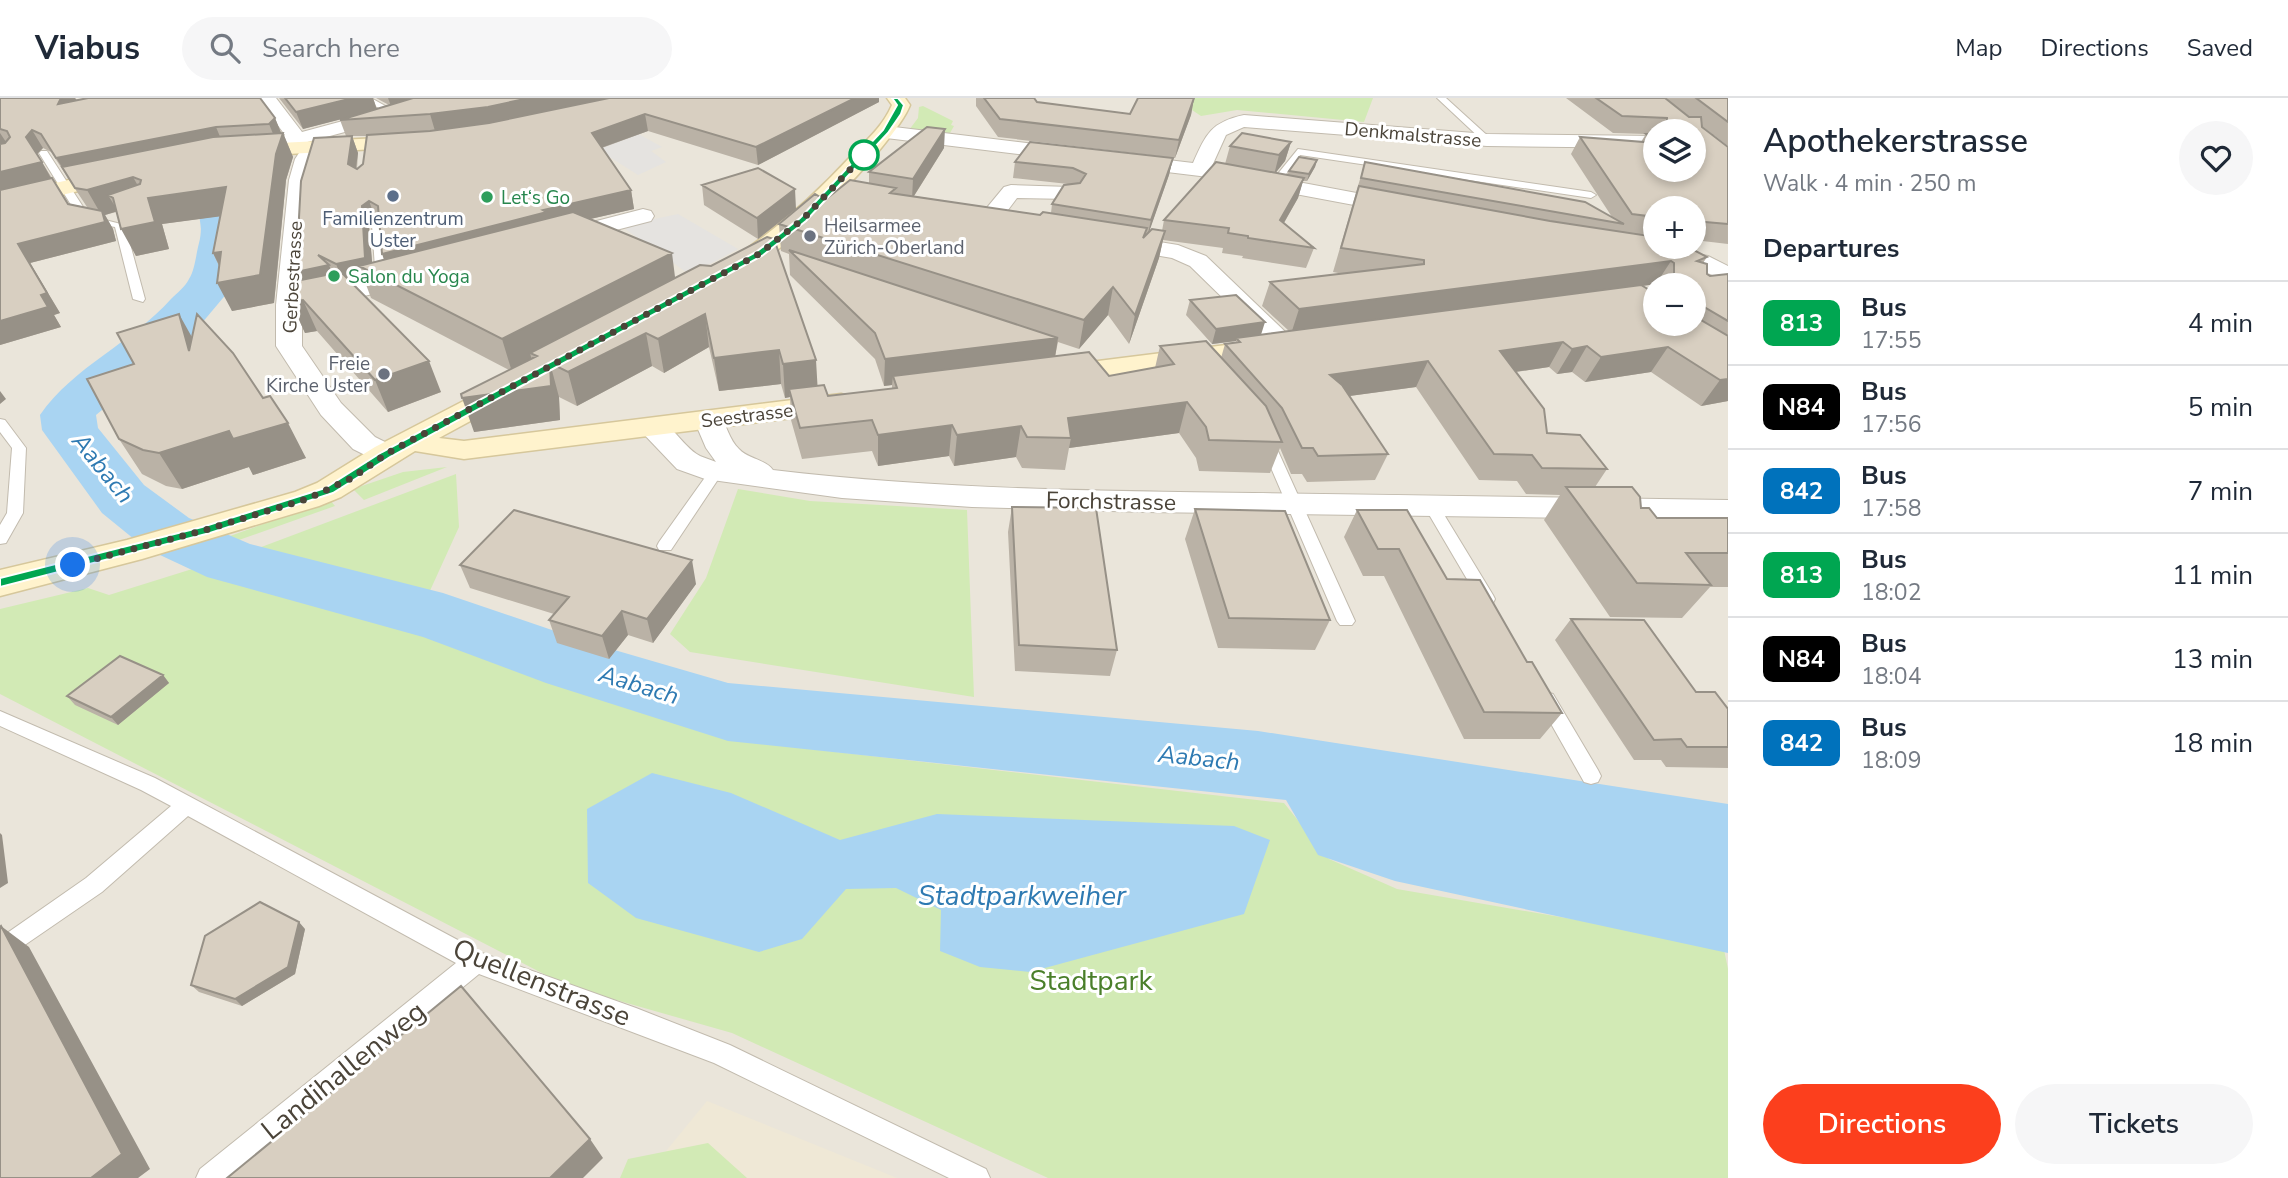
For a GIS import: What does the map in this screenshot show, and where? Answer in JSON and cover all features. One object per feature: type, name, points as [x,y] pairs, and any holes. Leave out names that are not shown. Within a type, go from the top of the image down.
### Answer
[{"type":"street","points":[[267,98],[295,135],[296,145]]},
{"type":"street","points":[[704,285],[771,258],[803,219],[886,132],[901,105],[896,98]]},
{"type":"street","points":[[296,145],[414,107]]},
{"type":"street","name":"Denkmalstrasse","points":[[1200,170],[1219,128],[1232,122],[1244,121],[1488,140],[1643,142]]},
{"type":"street","points":[[886,132],[1200,170],[1418,212]]},
{"type":"street","points":[[1706,138],[1728,141]]},
{"type":"street","points":[[213,155],[296,145],[435,140]]},
{"type":"street","points":[[1706,143],[1728,159]]},
{"type":"street","name":"Gerbestrasse","points":[[296,145],[305,159],[299,180],[289,305],[289,346],[331,409],[364,443],[400,447]]},
{"type":"street","points":[[0,202],[142,169]]},
{"type":"street","points":[[961,216],[999,222],[1011,191],[1070,193]]},
{"type":"street","points":[[828,194],[855,198]]},
{"type":"street","points":[[538,244],[643,215]]},
{"type":"street","points":[[1086,237],[1178,252],[1199,261],[1299,344]]},
{"type":"street","points":[[1637,251],[1700,261],[1728,275]]},
{"type":"street","points":[[289,305],[440,271]]},
{"type":"street","points":[[1024,379],[1104,369],[1201,362],[1299,344]]},
{"type":"street","points":[[1057,353],[1104,369]]},
{"type":"street","points":[[0,583],[125,542],[329,491],[400,447],[536,375]]},
{"type":"street","name":"Seestrasse","points":[[400,447],[464,450],[865,400]]},
{"type":"street","name":"Forchstrasse","points":[[709,420],[720,449],[735,463],[790,482]]},
{"type":"street","name":"Forchstrasse","points":[[652,427],[688,462],[716,472],[790,482],[972,497],[1295,505],[1728,510]]},
{"type":"street","points":[[0,557],[125,542]]},
{"type":"lane","points":[[365,98],[394,113]]},
{"type":"lane","points":[[1441,98],[1488,140]]},
{"type":"lane","points":[[1275,183],[1298,152],[1591,195]]},
{"type":"lane","points":[[44,153],[85,219],[120,225],[139,299]]},
{"type":"lane","points":[[103,222],[126,215]]},
{"type":"lane","points":[[377,225],[382,286]]},
{"type":"lane","points":[[0,423],[19,448],[15,513],[0,540]]},
{"type":"lane","points":[[1256,425],[1264,435],[1346,621]]},
{"type":"lane","points":[[665,546],[716,472]]},
{"type":"lane","points":[[1432,506],[1494,611]]},
{"type":"lane","points":[[1535,680],[1591,776]]},
{"type":"lane","name":"Quellenstrasse","points":[[0,718],[120,770],[340,886],[476,962],[721,1054],[977,1178]]},
{"type":"lane","points":[[0,951],[94,885],[184,806]]},
{"type":"lane","name":"Landihallenweg","points":[[209,1178],[476,962]]},
{"type":"shaded area","points":[[0,98],[1728,98],[1728,1178],[0,1178]]},
{"type":"shaded area","points":[[608,117],[662,147],[651,151],[666,162],[638,175],[564,128]]},
{"type":"shaded area","points":[[678,214],[738,249],[712,263],[686,272],[621,226]]},
{"type":"shaded area","points":[[707,1101],[897,1178],[644,1178]]},
{"type":"green space","points":[[1174,98],[1373,98],[1364,122],[1237,110],[1201,116]]},
{"type":"green space","points":[[923,106],[953,121],[951,125],[954,126],[950,133],[909,130],[918,118],[919,107]]},
{"type":"green space","points":[[447,467],[364,500],[353,489],[403,472]]},
{"type":"green space","name":"Stadtpark","points":[[456,474],[459,527],[413,628],[739,741],[1284,803],[1329,859],[1397,889],[1723,945],[1728,969],[1728,1178],[1048,1178],[732,1033],[567,986],[0,694],[0,609],[88,588],[109,595],[253,550]]},
{"type":"green space","points":[[738,489],[810,501],[967,510],[974,697],[690,652],[670,634],[706,578]]},
{"type":"green space","points":[[330,500],[335,506],[236,541],[230,536]]},
{"type":"green space","points":[[708,1143],[747,1178],[620,1178],[628,1159]]},
{"type":"water","name":"Stadtparkweiher","points":[[652,773],[731,793],[840,840],[937,814],[1234,826],[1270,840],[1244,914],[1030,972],[980,967],[940,951],[941,910],[896,888],[846,889],[802,939],[759,952],[636,918],[588,883],[587,809]]},
{"type":"building","points":[[0,98],[61,98],[58,104],[88,98],[260,98],[275,118],[269,124],[216,127],[56,158],[41,134],[32,130],[26,137],[42,162],[0,172],[0,144],[10,137],[7,131],[0,129]]},
{"type":"building","points":[[285,98],[353,98],[296,112]]},
{"type":"building","points":[[413,98],[529,98],[488,107],[430,114],[340,120]]},
{"type":"building","points":[[609,98],[855,98],[756,147],[645,114],[592,133],[631,190],[543,210],[547,212],[382,254],[378,206],[369,201],[362,206],[365,258],[336,264],[318,255],[329,265],[296,272],[301,181],[314,138],[352,136],[348,164],[357,169],[363,164],[367,135],[430,131],[489,123]]},
{"type":"building","points":[[984,98],[1034,98],[1037,102],[1130,114],[1138,98],[1194,98],[1179,140],[1000,119]]},
{"type":"building","points":[[1596,98],[1665,98],[1689,117],[1701,119],[1667,119],[1622,116]]},
{"type":"building","points":[[1696,98],[1728,98],[1728,122]]},
{"type":"building","points":[[927,127],[945,129],[913,179],[869,172]]},
{"type":"building","points":[[1706,130],[1728,147],[1728,224],[1706,222],[1706,196],[1643,196],[1643,215],[1632,214],[1580,137],[1643,142],[1643,182],[1706,182]]},
{"type":"building","points":[[283,133],[276,154],[260,275],[217,283],[221,252],[213,253],[226,187],[148,198],[155,222],[121,229],[113,198],[108,195],[140,184],[141,180],[133,177],[87,190],[75,188],[62,167],[213,137]]},
{"type":"building","points":[[1242,133],[1291,142],[1279,155],[1230,146]]},
{"type":"building","points":[[1030,142],[1173,158],[1151,220],[1052,204],[1064,185],[1080,183],[1086,174],[1073,168],[1015,162]]},
{"type":"building","points":[[1299,157],[1317,160],[1309,174],[1289,171]]},
{"type":"building","points":[[1216,162],[1304,178],[1280,220],[1314,248],[1248,238],[1228,233],[1229,228],[1164,220]]},
{"type":"building","points":[[1365,162],[1585,202],[1624,224],[1361,178]]},
{"type":"building","points":[[758,168],[795,189],[757,218],[702,185]]},
{"type":"building","points":[[52,178],[68,204],[102,211],[105,222],[18,244],[47,293],[41,295],[48,307],[0,321],[0,190]]},
{"type":"building","points":[[850,180],[896,188],[890,193],[1147,228],[1143,238],[1152,229],[1165,231],[1135,315],[1113,287],[1084,320],[779,224],[815,194],[825,200]]},
{"type":"building","points":[[1359,186],[1643,235],[1643,259],[1702,259],[1697,261],[1707,264],[1707,274],[1710,276],[1728,274],[1728,321],[1706,308],[1706,273],[1674,273],[1674,263],[1671,261],[1299,309],[1270,282],[1424,264],[1424,260],[1341,248]]},
{"type":"building","points":[[573,212],[672,253],[502,339],[359,266]]},
{"type":"building","points":[[767,237],[774,239],[816,360],[783,364],[779,350],[714,358],[705,314],[658,339],[646,333],[568,372],[550,363],[551,386],[462,398],[461,394],[537,356],[530,353],[700,265],[711,266]]},
{"type":"building","points":[[789,250],[1058,338],[885,359],[875,333]]},
{"type":"building","points":[[341,272],[429,361],[375,380],[303,300],[291,302],[291,282]]},
{"type":"building","points":[[1641,285],[1643,336],[1706,336],[1706,323],[1728,336],[1728,379],[1720,380],[1668,347],[1601,357],[1587,346],[1572,349],[1563,342],[1500,351],[1544,409],[1547,433],[1580,435],[1607,469],[1542,468],[1532,455],[1494,454],[1428,361],[1330,375],[1342,385],[1388,454],[1318,456],[1313,448],[1302,448],[1282,408],[1225,344],[1240,342],[1236,338]]},
{"type":"building","points":[[1236,295],[1265,322],[1216,329],[1190,300]]},
{"type":"building","points":[[179,314],[189,351],[197,314],[233,353],[263,398],[270,396],[288,423],[233,439],[229,431],[159,453],[143,450],[119,439],[87,379],[134,364],[117,333]]},
{"type":"building","points":[[1206,341],[1266,406],[1282,442],[1209,440],[1206,427],[1187,402],[1068,418],[1071,438],[1027,437],[1021,426],[957,435],[952,425],[878,435],[872,420],[800,428],[789,389],[824,385],[828,396],[897,388],[893,376],[1089,352],[1109,376],[1174,364],[1160,346]]},
{"type":"building","points":[[1566,487],[1632,487],[1640,497],[1641,508],[1649,508],[1657,518],[1728,518],[1728,553],[1686,553],[1711,585],[1637,583]]},
{"type":"building","points":[[1012,507],[1096,508],[1117,650],[1019,645]]},
{"type":"building","points":[[1195,509],[1285,511],[1330,620],[1229,618]]},
{"type":"building","points":[[514,510],[692,560],[647,619],[622,611],[602,636],[549,620],[569,597],[460,565]]},
{"type":"building","points":[[1357,510],[1407,510],[1447,579],[1480,580],[1527,662],[1532,662],[1562,713],[1484,712],[1399,549],[1378,549]]},
{"type":"building","points":[[1571,619],[1644,620],[1696,692],[1715,692],[1728,709],[1728,747],[1687,747],[1681,739],[1654,740]]},
{"type":"building","points":[[120,656],[163,675],[111,717],[67,696]]},
{"type":"building","points":[[260,902],[299,922],[288,967],[235,999],[191,985],[205,936]]},
{"type":"building","points":[[1,926],[122,1154],[91,1178],[0,1178]]},
{"type":"building","points":[[461,986],[590,1139],[550,1178],[227,1178]]},
{"type":"waterway","name":"Aabach","points":[[102,98],[102,129],[106,139],[158,157],[182,170],[200,185],[217,207],[224,228],[212,282],[174,326],[80,399],[68,415],[70,430],[123,499],[167,533],[230,561],[443,618],[571,664],[728,712],[1258,763],[1728,840]]},
{"type":"waterway","points":[[1311,772],[1347,830],[1395,844],[1728,912]]},
{"type":"bus line","name":"813","points":[[0,583],[130,551],[329,491],[386,454],[759,254],[803,219],[886,132],[901,105],[896,98]]},
{"type":"place","name":"Familienzentrum Uster","points":[[393,196]]},
{"type":"place","name":"Let‘s Go","points":[[487,197]]},
{"type":"place","name":"Heilsarmee Zürich-Oberland","points":[[810,236]]},
{"type":"place","name":"Salon du Yoga","points":[[334,276]]},
{"type":"place","name":"Freie Kirche Uster","points":[[384,374]]},
{"type":"route","points":[[73,565],[205,530],[329,491],[386,454],[759,254],[803,219],[864,155]]}]
